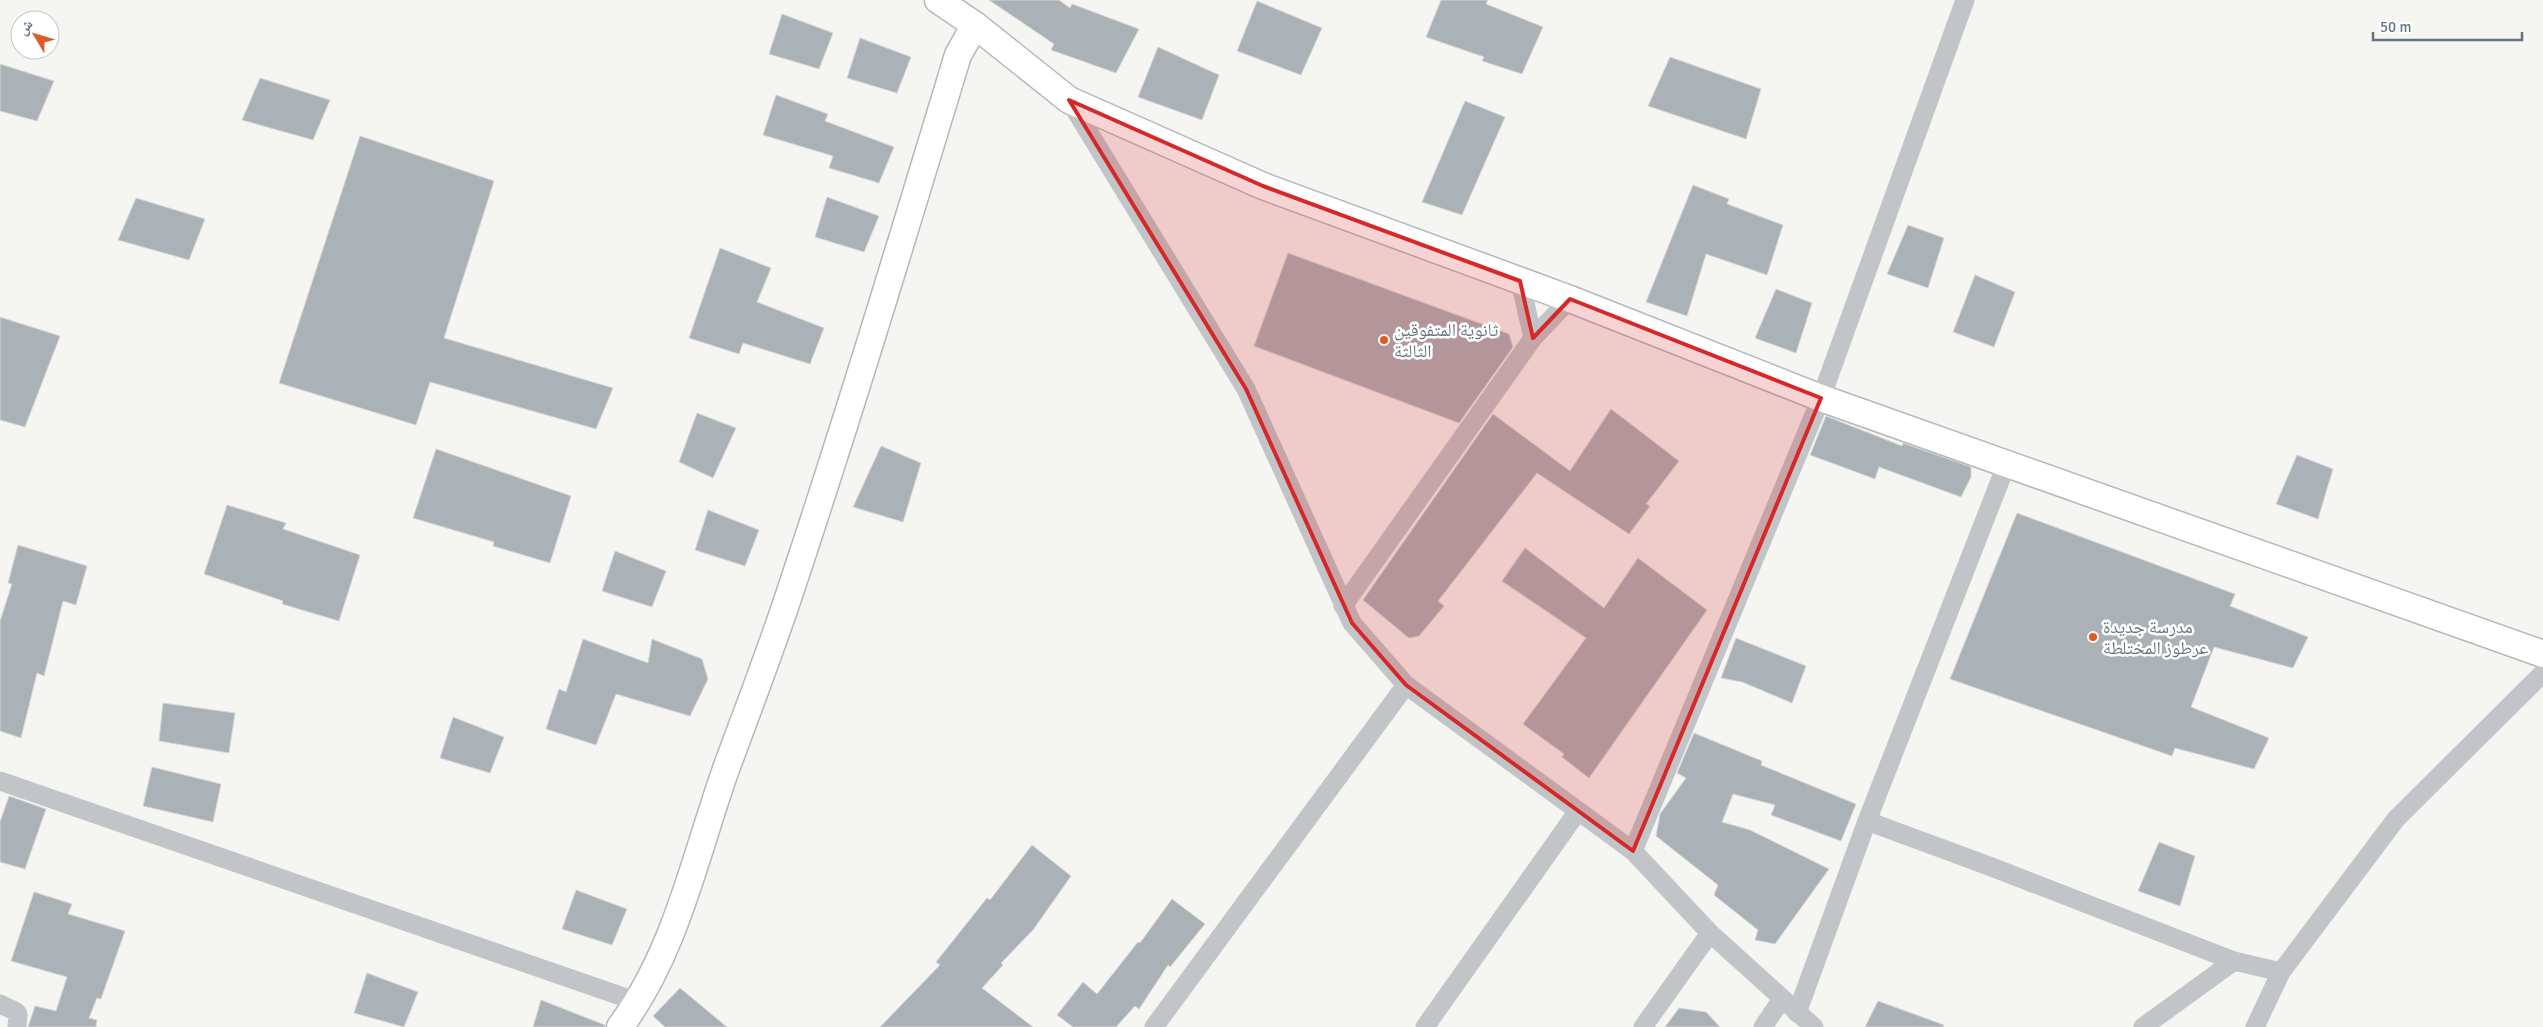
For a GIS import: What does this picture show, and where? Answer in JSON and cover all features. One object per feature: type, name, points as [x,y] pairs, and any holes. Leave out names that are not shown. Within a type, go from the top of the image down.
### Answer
[{"type":"street","points":[[938,0],[975,25],[1069,100],[1263,186],[1570,299],[1820,398],[2543,654]]},
{"type":"street","points":[[1633,851],[1820,398],[1965,0]]},
{"type":"street","points":[[620,1027],[638,1002],[662,954],[678,915],[703,834],[790,591],[895,265],[958,55],[975,25]]},
{"type":"street","points":[[1069,100],[1246,389],[1352,623],[1406,685],[1633,851],[1710,933],[1814,1027]]},
{"type":"street","points":[[1520,281],[1533,338]]},
{"type":"street","points":[[1343,606],[1533,338],[1570,299]]},
{"type":"street","points":[[1797,1013],[1868,821],[2007,463]]},
{"type":"street","points":[[2255,1027],[2281,972],[2396,819],[2543,673]]},
{"type":"street","points":[[1154,1027],[1406,685]]},
{"type":"street","points":[[0,781],[638,1002]]},
{"type":"street","points":[[1425,1027],[1578,811]]},
{"type":"street","points":[[1868,821],[2234,960],[2281,972]]},
{"type":"street","points":[[1643,1027],[1710,933]]},
{"type":"street","points":[[2143,1027],[2234,960]]},
{"type":"street","points":[[1763,1027],[1782,999]]},
{"type":"street","points":[[0,1004],[15,1010],[18,1014],[20,1020],[17,1027]]},
{"type":"highlighted area","points":[[1069,100],[1263,186],[1520,281],[1533,338],[1570,299],[1821,398],[1633,851],[1406,685],[1352,623],[1246,389]]},
{"type":"building","points":[[989,0],[1059,0],[1070,8],[1072,4],[1139,29],[1116,73],[1051,50],[1054,44]]},
{"type":"building","points":[[1441,0],[1488,0],[1486,4],[1543,27],[1522,74],[1482,61],[1484,57],[1426,37]]},
{"type":"building","points":[[1257,1],[1322,28],[1301,75],[1237,51]]},
{"type":"building","points":[[782,14],[833,33],[819,69],[769,54]]},
{"type":"building","points":[[860,38],[911,57],[897,93],[847,78]]},
{"type":"building","points":[[1158,47],[1219,75],[1202,120],[1138,97]]},
{"type":"building","points":[[1670,57],[1761,89],[1746,139],[1648,106]]},
{"type":"building","points":[[0,64],[54,81],[37,121],[0,111]]},
{"type":"building","points":[[260,78],[330,100],[313,140],[242,120]]},
{"type":"building","points":[[776,95],[828,114],[825,121],[894,147],[879,183],[829,168],[833,156],[763,135]]},
{"type":"building","points":[[1465,101],[1505,117],[1462,215],[1422,202]]},
{"type":"building","points":[[360,136],[494,181],[444,338],[613,388],[596,429],[430,382],[416,425],[279,383]]},
{"type":"building","points":[[1693,185],[1729,199],[1727,204],[1783,225],[1767,275],[1706,254],[1687,316],[1646,302]]},
{"type":"building","points":[[827,197],[879,216],[864,252],[815,237]]},
{"type":"building","points":[[136,198],[205,219],[189,260],[118,240]]},
{"type":"building","points":[[1908,225],[1944,238],[1928,288],[1887,274]]},
{"type":"building","points":[[720,248],[771,268],[757,302],[824,328],[810,364],[743,343],[739,354],[689,338]]},
{"type":"building","name":"ثانوية المتفوقين الثالثة","points":[[1288,253],[1509,334],[1513,347],[1459,423],[1254,346]]},
{"type":"building","points":[[1975,275],[2015,292],[1994,347],[1953,332]]},
{"type":"building","points":[[1776,289],[1812,303],[1796,353],[1755,338]]},
{"type":"building","points":[[0,317],[60,336],[25,427],[0,420]]},
{"type":"building","points":[[1611,409],[1679,461],[1646,504],[1650,506],[1629,534],[1537,473],[1438,601],[1444,606],[1419,636],[1409,638],[1363,600],[1493,414],[1570,471]]},
{"type":"building","points":[[697,413],[736,428],[713,478],[679,462]]},
{"type":"building","points":[[1826,416],[1902,446],[1903,443],[1971,467],[1971,477],[1961,497],[1879,467],[1875,479],[1810,455]]},
{"type":"building","points":[[881,446],[921,463],[903,522],[853,507]]},
{"type":"building","points":[[436,449],[571,496],[550,563],[493,546],[494,542],[413,518]]},
{"type":"building","points":[[2297,455],[2333,469],[2318,519],[2276,504]]},
{"type":"building","points":[[227,505],[286,523],[283,529],[360,555],[339,621],[282,604],[283,601],[204,574]]},
{"type":"building","points":[[708,510],[759,530],[745,566],[695,550]]},
{"type":"building","name":"مدرسة جديدة عرطوز المختلطة","points":[[2017,513],[2235,594],[2230,606],[2308,637],[2293,668],[2214,647],[2191,707],[2269,738],[2254,769],[2175,748],[2172,756],[1950,679]]},
{"type":"building","points":[[18,545],[87,566],[76,605],[63,601],[44,676],[37,673],[21,738],[0,731],[0,621],[12,584],[8,583]]},
{"type":"building","points":[[1525,548],[1604,608],[1638,558],[1707,610],[1589,778],[1562,757],[1564,754],[1523,724],[1586,638],[1502,581]]},
{"type":"building","points":[[615,551],[666,571],[652,607],[602,591]]},
{"type":"building","points":[[1736,638],[1806,666],[1792,703],[1742,682],[1721,678]]},
{"type":"building","points":[[583,639],[648,663],[652,639],[702,659],[708,679],[690,716],[616,694],[596,745],[546,729],[559,689],[566,692]]},
{"type":"building","points":[[163,703],[235,713],[229,753],[159,741]]},
{"type":"building","points":[[453,717],[504,737],[490,773],[440,758]]},
{"type":"building","points":[[1694,733],[1762,761],[1761,765],[1856,804],[1841,841],[1771,815],[1775,805],[1733,794],[1722,822],[1750,830],[1829,869],[1775,944],[1755,940],[1758,930],[1714,895],[1718,885],[1656,836],[1660,814],[1686,778],[1677,773]]},
{"type":"building","points":[[152,767],[221,784],[213,822],[143,806]]},
{"type":"building","points":[[9,796],[46,809],[25,869],[0,862],[0,822]]},
{"type":"building","points":[[2159,842],[2195,856],[2180,906],[2138,891]]},
{"type":"building","points":[[1032,845],[1071,876],[1033,930],[1001,963],[1003,965],[982,988],[1033,1027],[880,1027],[940,965],[936,962],[987,898],[990,900]]},
{"type":"building","points":[[576,890],[627,909],[612,945],[562,929]]},
{"type":"building","points":[[34,892],[72,904],[68,914],[125,931],[101,999],[97,998],[89,1018],[97,1020],[96,1027],[28,1027],[35,1006],[56,1011],[67,977],[11,961]]},
{"type":"building","points":[[1172,899],[1205,924],[1170,967],[1168,965],[1139,1009],[1135,1006],[1116,1027],[1073,1027],[1057,1015],[1083,982],[1097,994],[1138,942],[1140,943]]},
{"type":"building","points":[[367,973],[418,992],[404,1027],[354,1013]]},
{"type":"building","points":[[680,988],[727,1027],[665,1027],[653,1016]]},
{"type":"building","points":[[541,1000],[605,1025],[605,1027],[533,1027]]},
{"type":"building","points":[[1878,1001],[1944,1025],[1943,1027],[1865,1027]]},
{"type":"building","points":[[1679,1008],[1706,1012],[1720,1027],[1665,1027]]},
{"type":"place","name":"ثانوية المتفوقين الثالثة","points":[[1384,340]]},
{"type":"place","name":"مدرسة جديدة عرطوز المختلطة","points":[[2093,637]]}]
